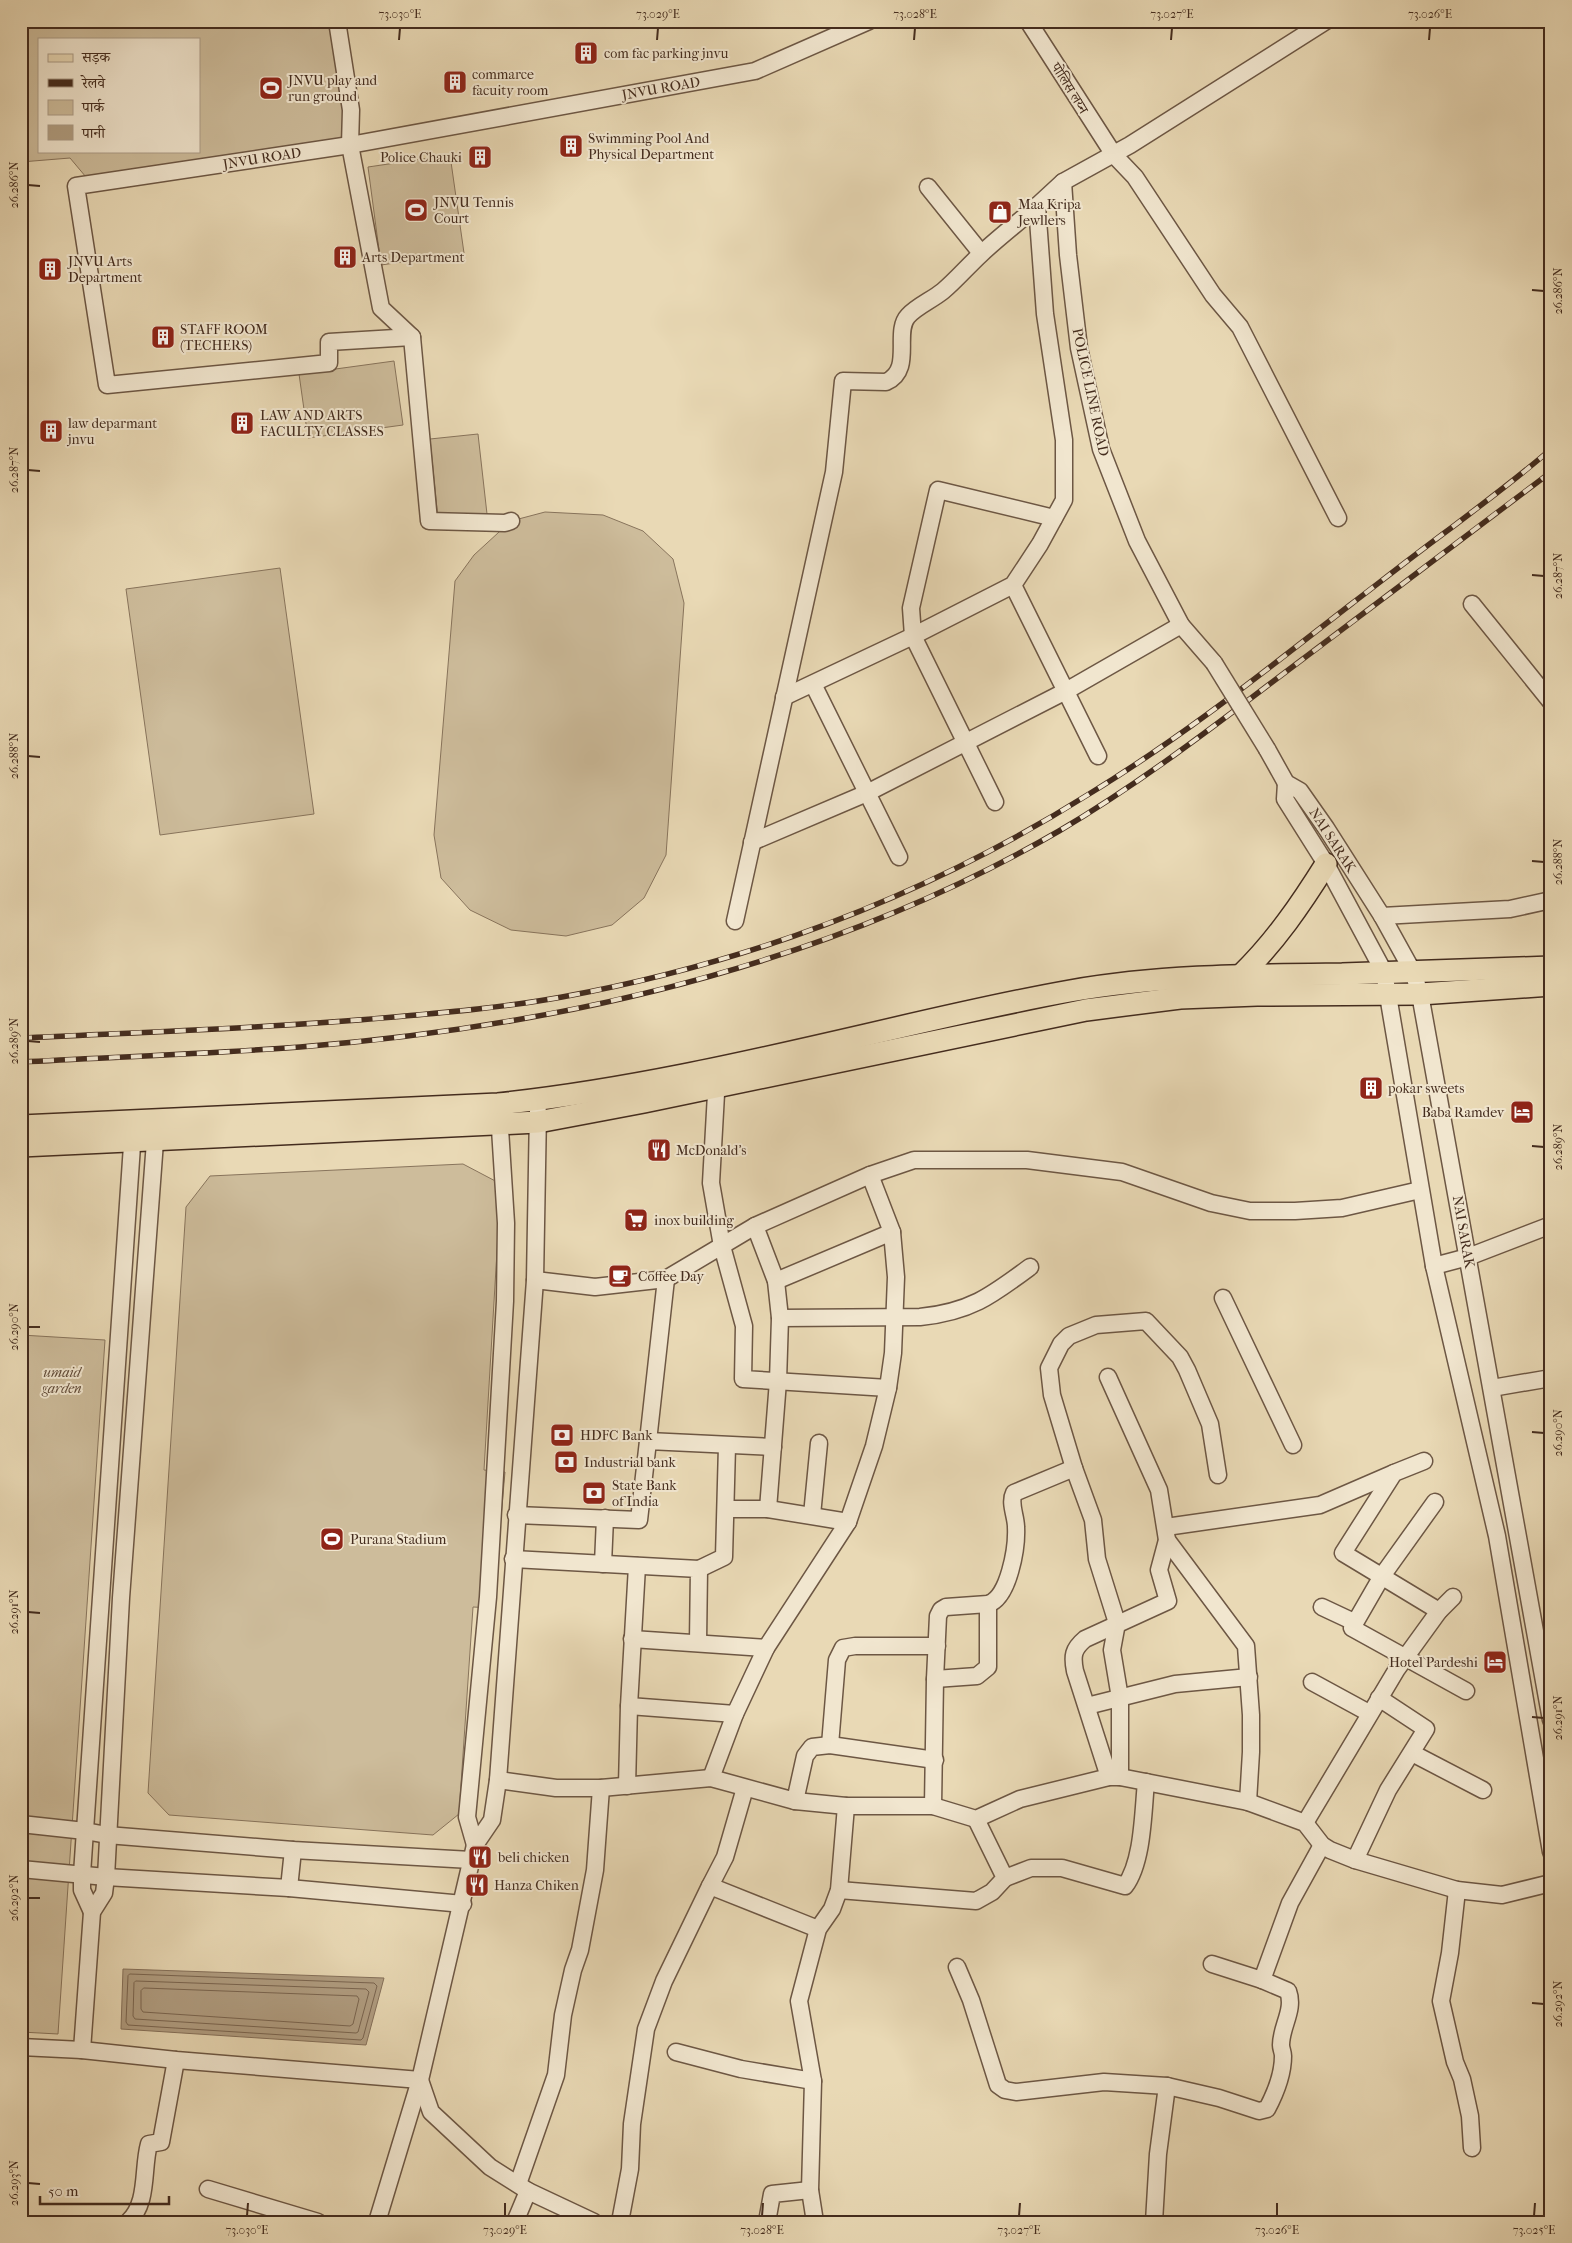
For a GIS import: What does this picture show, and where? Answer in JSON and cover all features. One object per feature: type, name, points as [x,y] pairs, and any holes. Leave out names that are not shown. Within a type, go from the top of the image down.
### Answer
[{"type":"main road","points":[[1241,975],[1261,955],[1291,919],[1326,864]]},
{"type":"main road","points":[[156,1129],[500,1125],[538,1122],[1072,990],[1170,979],[1241,975],[1551,967]]},
{"type":"main road","points":[[21,1126],[133,1130],[156,1129],[498,1104],[538,1100],[615,1087],[717,1077],[1086,1010],[1180,998],[1257,995],[1420,994],[1551,985]]},
{"type":"main road","points":[[21,1146],[133,1130]]},
{"type":"street","points":[[337,21],[351,110],[350,145],[382,308],[412,337],[429,521],[505,523],[511,521]]},
{"type":"street","name":"JNVU ROAD","points":[[412,337],[329,342],[329,362],[107,385],[76,186],[350,145],[755,71],[869,21]]},
{"type":"street","points":[[735,921],[834,472],[843,380],[854,379],[886,382],[892,379],[897,373],[901,361],[904,324],[908,316],[942,292],[981,253],[1063,182],[1114,154],[1326,21]]},
{"type":"street","name":"पोलिस लय्न","points":[[1030,23],[1114,154],[1134,177],[1213,295],[1240,328],[1338,518]]},
{"type":"street","name":"POLICE LINE ROAD","points":[[1063,182],[1068,255],[1079,348],[1101,449],[1137,541],[1181,625],[1214,663],[1267,749]]},
{"type":"street","points":[[928,188],[981,253]]},
{"type":"street","points":[[784,697],[913,636],[1013,585],[1040,544],[1064,500],[1064,440],[1045,314],[1037,206]]},
{"type":"street","points":[[995,802],[913,636],[911,608],[938,490],[1054,518]]},
{"type":"street","points":[[1013,585],[1098,756]]},
{"type":"street","points":[[1472,604],[1551,702]]},
{"type":"street","points":[[752,842],[867,793],[1066,691],[1181,625]]},
{"type":"street","points":[[813,684],[899,857]]},
{"type":"street","name":"NAI SARAK","points":[[1267,749],[1286,783],[1300,791],[1313,809],[1382,916],[1413,972],[1420,994],[1551,1720]]},
{"type":"street","name":"NAI SARAK","points":[[1286,783],[1285,799],[1326,864],[1384,972],[1434,1266],[1497,1536],[1551,1852]]},
{"type":"street","points":[[1382,916],[1510,909],[1551,900]]},
{"type":"street","points":[[717,1077],[711,1183],[722,1246],[744,1326],[743,1379],[888,1388]]},
{"type":"street","points":[[377,2222],[420,2080],[463,1904],[473,1853],[492,1820],[498,1780],[516,1515],[535,1280],[538,1100]]},
{"type":"street","points":[[473,1853],[467,1818],[488,1597],[505,1301],[506,1223],[498,1104]]},
{"type":"street","points":[[82,2050],[92,1912],[104,1893],[106,1877],[121,1598],[156,1129]]},
{"type":"street","points":[[92,1912],[82,1890],[82,1874],[133,1130]]},
{"type":"street","points":[[535,1280],[595,1287],[666,1279],[755,1226],[870,1175],[914,1160],[1027,1160],[1122,1172],[1211,1203],[1250,1211],[1342,1208],[1420,1190]]},
{"type":"street","points":[[711,1778],[735,1714],[766,1648],[848,1522],[874,1446],[888,1388],[893,1354],[896,1277],[892,1232],[870,1175]]},
{"type":"street","points":[[1434,1266],[1468,1258],[1551,1225]]},
{"type":"street","points":[[755,1226],[776,1281],[780,1318],[778,1381],[768,1509]]},
{"type":"street","points":[[776,1281],[892,1232]]},
{"type":"street","points":[[780,1318],[895,1317],[943,1314],[991,1297],[1030,1267]]},
{"type":"street","points":[[516,1515],[639,1520],[666,1279]]},
{"type":"street","points":[[1223,1298],[1293,1445]]},
{"type":"street","points":[[1115,1777],[1120,1698],[1112,1650],[1117,1623],[1096,1560],[1093,1520],[1074,1468],[1051,1388],[1050,1368],[1061,1344],[1070,1336],[1089,1327],[1113,1322],[1146,1321],[1180,1357],[1187,1370],[1210,1424],[1218,1475]]},
{"type":"street","points":[[1108,1377],[1159,1490],[1166,1534],[1159,1570],[1168,1601],[1117,1623],[1085,1639],[1076,1646],[1073,1657],[1075,1671],[1115,1777]]},
{"type":"street","points":[[1492,1388],[1551,1378]]},
{"type":"street","points":[[648,1441],[773,1447]]},
{"type":"street","points":[[812,1515],[819,1443]]},
{"type":"street","points":[[513,1559],[699,1569],[724,1556],[727,1446]]},
{"type":"street","points":[[1166,1534],[1320,1505],[1424,1461]]},
{"type":"street","points":[[933,1806],[938,1616],[941,1610],[952,1605],[988,1604],[1000,1597],[1012,1563],[1016,1529],[1012,1498],[1014,1493],[1074,1468]]},
{"type":"street","points":[[1394,1474],[1343,1553],[1439,1611]]},
{"type":"street","points":[[1435,1502],[1382,1576],[1352,1628],[1466,1692]]},
{"type":"street","points":[[726,1509],[768,1509],[848,1522]]},
{"type":"street","points":[[603,1564],[605,1518]]},
{"type":"street","points":[[1497,1536],[1517,1529]]},
{"type":"street","points":[[1166,1534],[1246,1646],[1249,1677],[1251,1752],[1248,1802]]},
{"type":"street","points":[[627,1786],[632,1639],[637,1566]]},
{"type":"street","points":[[698,1642],[699,1569]]},
{"type":"street","points":[[1305,1823],[1369,1713],[1439,1611],[1453,1597]]},
{"type":"street","points":[[935,1680],[977,1676],[988,1668],[988,1604]]},
{"type":"street","points":[[1322,1608],[1354,1622]]},
{"type":"street","points":[[632,1639],[766,1648]]},
{"type":"street","points":[[830,1745],[837,1660],[843,1648],[855,1646],[937,1646]]},
{"type":"street","points":[[1087,1706],[1175,1684],[1249,1677]]},
{"type":"street","points":[[1312,1682],[1369,1713]]},
{"type":"street","points":[[1355,1860],[1388,1790],[1426,1729],[1379,1698]]},
{"type":"street","points":[[629,1706],[735,1714]]},
{"type":"street","points":[[795,1801],[805,1756],[812,1747],[830,1745],[935,1760]]},
{"type":"street","points":[[1412,1753],[1483,1790]]},
{"type":"street","points":[[498,1780],[556,1788],[601,1788],[711,1778],[795,1801],[846,1806],[933,1806],[976,1818],[1020,1799],[1115,1777],[1248,1802],[1305,1823],[1322,1845],[1355,1860],[1457,1890],[1502,1895],[1551,1883]]},
{"type":"street","points":[[839,1890],[976,1901],[992,1892],[1005,1878],[1032,1868],[1062,1868],[1125,1886],[1131,1878],[1137,1860],[1146,1782]]},
{"type":"street","points":[[515,2222],[556,2075],[563,2015],[573,1970],[580,1950],[595,1870],[601,1788]]},
{"type":"street","points":[[620,2222],[630,2169],[632,2124],[646,2029],[664,1982],[725,1857],[745,1788]]},
{"type":"street","points":[[815,2222],[810,2190],[813,2082],[798,2001],[818,1928],[832,1909],[839,1890],[846,1806]]},
{"type":"street","points":[[976,1818],[1005,1878]]},
{"type":"street","points":[[21,1824],[107,1835],[293,1850],[473,1853]]},
{"type":"street","points":[[1262,1980],[1290,1903],[1322,1845]]},
{"type":"street","points":[[289,1888],[293,1850]]},
{"type":"street","points":[[21,1869],[106,1877],[289,1888],[463,1904]]},
{"type":"street","points":[[710,1886],[818,1928]]},
{"type":"street","points":[[1457,1890],[1450,1953],[1441,2001],[1470,2116],[1472,2148]]},
{"type":"street","points":[[957,1967],[971,2000],[998,2085],[1005,2090],[1016,2092],[1104,2082],[1167,2086],[1220,2098],[1259,2111],[1267,2109],[1272,2100],[1282,2068],[1281,2044],[1291,2000],[1288,1991],[1262,1980],[1212,1964]]},
{"type":"street","points":[[21,2047],[82,2050],[176,2060],[420,2080]]},
{"type":"street","points":[[676,2052],[741,2069],[813,2082]]},
{"type":"street","points":[[128,2222],[140,2206],[145,2159],[149,2144],[161,2142],[176,2060]]},
{"type":"street","points":[[420,2080],[430,2112],[490,2167],[523,2188],[594,2222]]},
{"type":"street","points":[[1154,2222],[1158,2154],[1167,2086]]},
{"type":"street","points":[[208,2189],[318,2222]]},
{"type":"street","points":[[766,2222],[772,2194],[810,2190]]},
{"type":"green space","name":"JNVU play and run ground","points":[[21,21],[333,21],[350,137],[91,183],[70,158],[21,162]]},
{"type":"green space","name":"JNVU Tennis Court","points":[[450,155],[464,253],[381,265],[368,167]]},
{"type":"green space","points":[[394,361],[403,425],[308,438],[299,374]]},
{"type":"green space","points":[[478,434],[487,514],[438,519],[430,439]]},
{"type":"green space","points":[[545,512],[603,515],[643,531],[673,559],[684,603],[666,855],[644,898],[612,925],[566,936],[511,930],[470,910],[441,878],[434,835],[455,581],[474,555],[511,521]]},
{"type":"green space","points":[[280,568],[314,814],[160,835],[126,589]]},
{"type":"green space","name":"Purana Stadium","points":[[463,1164],[501,1184],[484,1470],[505,1472],[493,1608],[473,1607],[459,1814],[433,1835],[169,1815],[148,1793],[186,1207],[210,1176]]},
{"type":"green space","name":"umaid garden","points":[[21,1335],[105,1340],[58,2034],[21,2032]]},
{"type":"water","points":[[123,1969],[384,1978],[366,2045],[121,2029]]},
{"type":"railway","points":[[21,1038],[347,1021],[520,1004],[632,983],[701,965],[835,921],[901,894],[965,864],[1028,830],[1123,773],[1190,727],[1254,679],[1527,470],[1551,449]]},
{"type":"railway","points":[[21,1062],[300,1047],[398,1037],[497,1023],[595,1004],[692,981],[787,952],[881,918],[971,878],[1086,815],[1165,762],[1551,472]]},
{"type":"place","name":"com fac parking jnvu","points":[[586,53]]},
{"type":"place","name":"commarce facuity room","points":[[455,82]]},
{"type":"place","name":"JNVU play and run ground","points":[[271,88]]},
{"type":"place","name":"Swimming Pool And Physical Department","points":[[571,146]]},
{"type":"place","name":"Police Chauki","points":[[480,157]]},
{"type":"place","name":"JNVU Tennis Court","points":[[416,210]]},
{"type":"place","name":"Maa Kripa Jewllers","points":[[1000,212]]},
{"type":"place","name":"Arts Department","points":[[345,257]]},
{"type":"place","name":"JNVU Arts Department","points":[[50,269]]},
{"type":"place","name":"STAFF ROOM (TECHERS)","points":[[163,337]]},
{"type":"place","name":"LAW AND ARTS FACULTY CLASSES","points":[[242,423]]},
{"type":"place","name":"law deparmant jnvu","points":[[51,431]]},
{"type":"place","name":"pokar sweets","points":[[1371,1088]]},
{"type":"place","name":"Baba Ramdev","points":[[1522,1112]]},
{"type":"place","name":"McDonald's","points":[[659,1150]]},
{"type":"place","name":"inox building","points":[[636,1220]]},
{"type":"place","name":"Coffee Day","points":[[620,1276]]},
{"type":"place","name":"HDFC Bank","points":[[562,1435]]},
{"type":"place","name":"Industrial bank","points":[[566,1462]]},
{"type":"place","name":"State Bank of India","points":[[594,1493]]},
{"type":"place","name":"Purana Stadium","points":[[332,1539]]},
{"type":"place","name":"Hotel Pardeshi","points":[[1495,1662]]},
{"type":"place","name":"beli chicken","points":[[480,1857]]},
{"type":"place","name":"Hanza Chiken","points":[[477,1885]]}]
